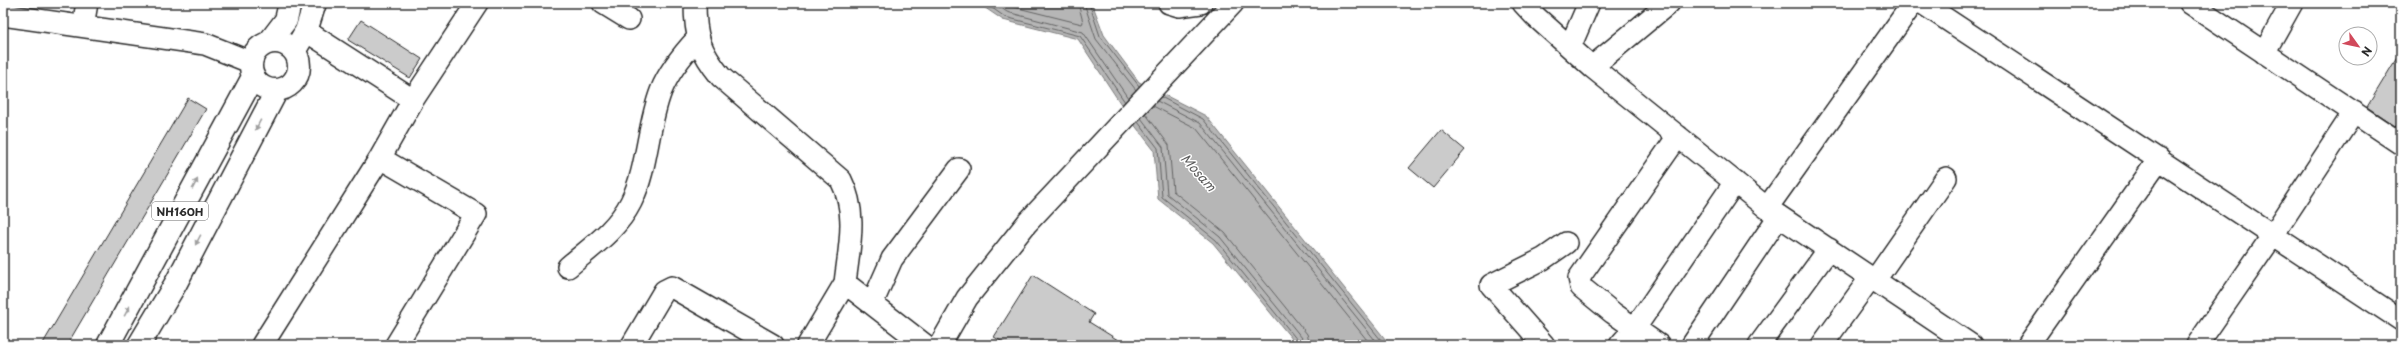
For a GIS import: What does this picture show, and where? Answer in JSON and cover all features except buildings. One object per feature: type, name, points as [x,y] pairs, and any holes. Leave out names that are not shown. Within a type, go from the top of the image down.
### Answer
[{"type":"highway","name":"NH160H","points":[[108,345],[252,69],[257,48],[270,41],[286,20],[290,3]]},
{"type":"highway","points":[[295,50],[306,31],[315,3]]},
{"type":"highway","points":[[252,69],[264,88],[276,90],[289,86],[298,76],[300,63],[295,50],[284,42],[270,41]]},
{"type":"highway","name":"NH160H","points":[[139,345],[176,283],[276,90]]},
{"type":"street","points":[[83,26],[88,3]]},
{"type":"street","points":[[262,345],[380,158],[413,100],[478,3]]},
{"type":"street","points":[[603,3],[629,18]]},
{"type":"street","points":[[695,3],[697,39],[707,60],[721,77],[841,180],[848,192],[852,212],[845,283],[808,345]]},
{"type":"street","points":[[1169,3],[1178,6],[1201,3]]},
{"type":"street","points":[[940,345],[967,298],[1027,223],[1233,3]]},
{"type":"street","points":[[1523,3],[1592,67],[1773,212],[1873,278],[1961,342]]},
{"type":"street","points":[[1570,47],[1589,3]]},
{"type":"street","points":[[1592,67],[1669,3]]},
{"type":"street","points":[[1692,345],[1773,212],[1913,3]]},
{"type":"street","points":[[1922,3],[2401,320]]},
{"type":"street","points":[[2190,3],[2401,144]]},
{"type":"street","points":[[2264,52],[2292,3]]},
{"type":"street","points":[[16,12],[83,26],[205,44],[252,69]]},
{"type":"street","points":[[306,31],[413,100]]},
{"type":"street","points":[[568,267],[613,228],[630,204],[637,187],[661,92],[671,71],[697,39]]},
{"type":"street","points":[[2197,345],[2273,235],[2354,112]]},
{"type":"street","points":[[1660,345],[1635,328],[1581,286],[1579,278],[1678,136]]},
{"type":"street","points":[[380,158],[476,214],[396,345]]},
{"type":"street","points":[[2028,345],[2159,160]]},
{"type":"street","points":[[872,304],[892,259],[959,169]]},
{"type":"street","points":[[1822,345],[1946,178]]},
{"type":"street","points":[[1620,345],[1635,328],[1735,182]]},
{"type":"street","points":[[1544,345],[1491,285],[1544,259],[1566,243]]},
{"type":"street","points":[[1759,345],[1829,249]]},
{"type":"street","points":[[845,283],[925,345]]},
{"type":"street","points":[[632,345],[664,291],[672,286],[773,345]]},
{"type":"water","name":"Mosam","points":[[978,3],[1092,3],[1104,35],[1139,82],[1206,116],[1390,345],[1297,345],[1213,243],[1158,199],[1154,150],[1136,127],[1078,39],[1003,20]]}]
